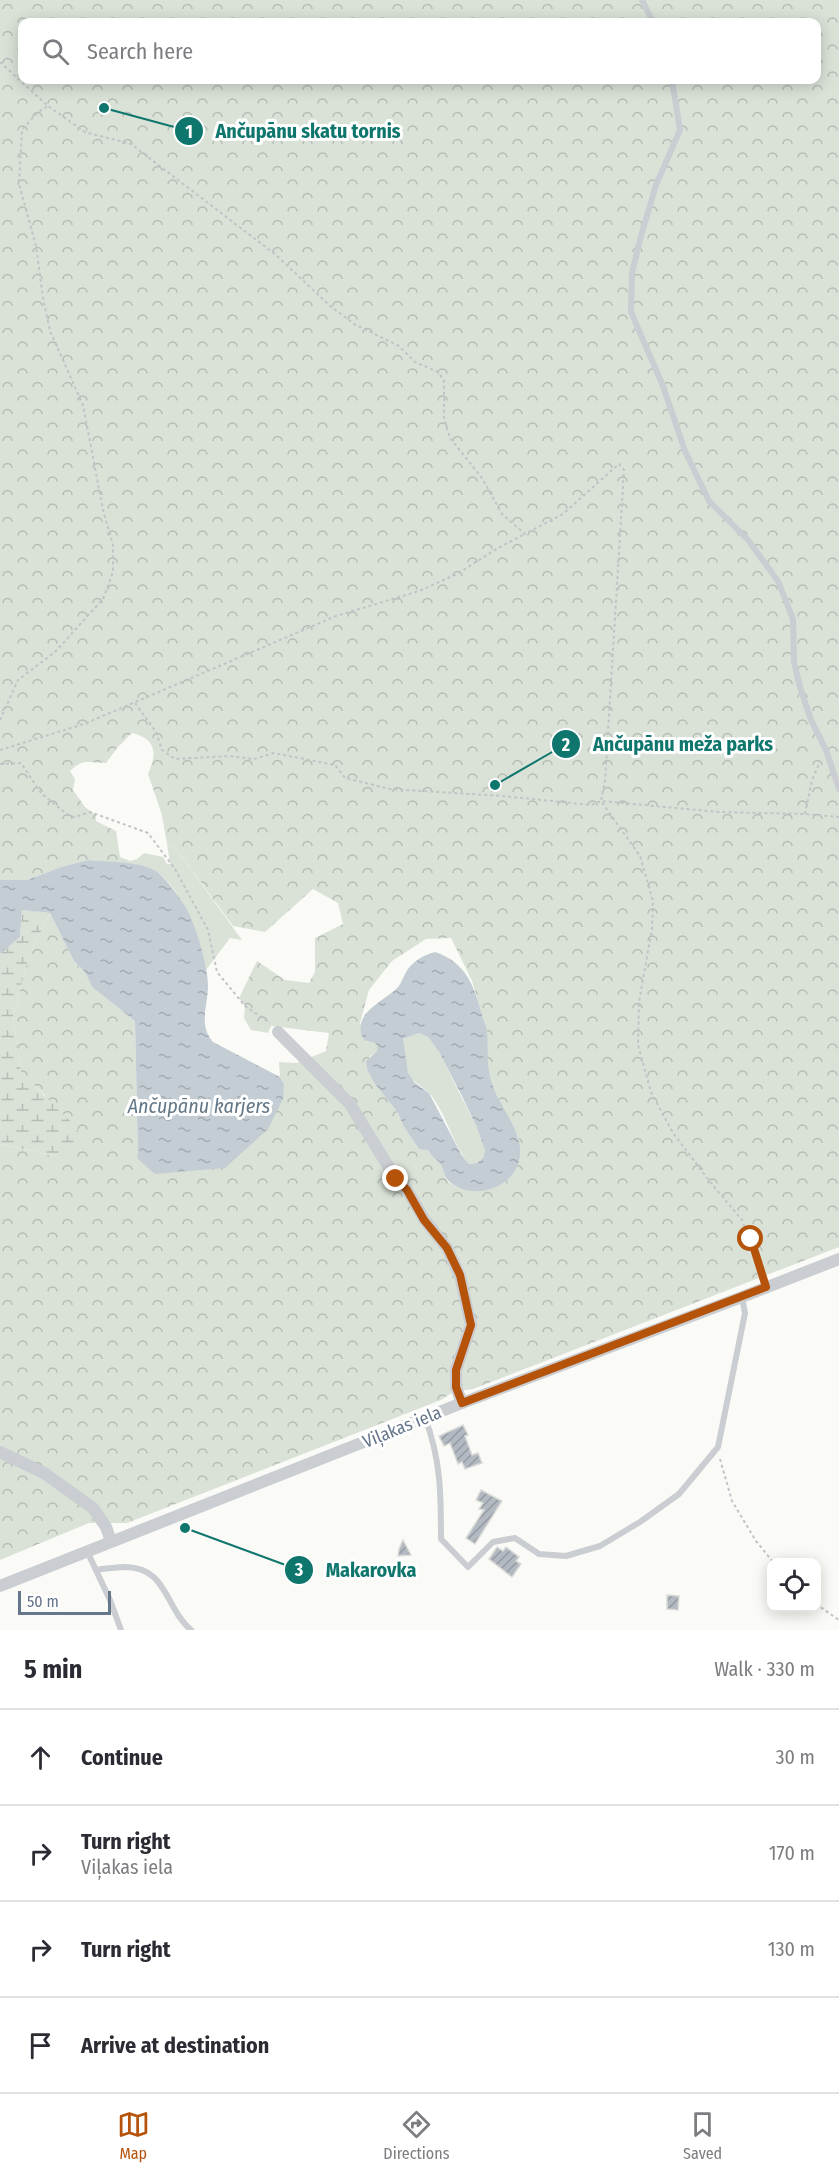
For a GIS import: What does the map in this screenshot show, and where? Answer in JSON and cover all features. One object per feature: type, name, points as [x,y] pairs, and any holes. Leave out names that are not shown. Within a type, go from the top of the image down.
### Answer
[{"type":"street","points":[[278,1032],[350,1104],[396,1179],[407,1190],[424,1220],[447,1248],[460,1275],[471,1325],[456,1370],[456,1387],[462,1403]]},
{"type":"street","name":"Viļakas iela","points":[[0,1586],[462,1403],[839,1259]]},
{"type":"street","points":[[0,1452],[44,1473],[93,1508],[106,1527],[111,1541]]},
{"type":"lane","points":[[642,0],[651,18]]},
{"type":"lane","points":[[673,84],[680,130],[656,185],[641,236],[632,273],[631,312],[663,386],[685,451],[709,501],[748,540],[778,581],[793,619],[794,663],[800,687],[839,789]]},
{"type":"lane","points":[[425,1418],[437,1458],[441,1485],[441,1539],[468,1567],[493,1542],[514,1538],[539,1554],[566,1556],[600,1546],[640,1522],[679,1494],[718,1447],[745,1313],[742,1297]]},
{"type":"lane","points":[[86,1551],[110,1600],[121,1630]]},
{"type":"lane","points":[[96,1570],[127,1567],[147,1571],[159,1580],[177,1615],[191,1630]]},
{"type":"path","points":[[0,62],[18,78]]},
{"type":"path","points":[[24,84],[48,106],[85,132],[131,144],[276,255],[329,305],[354,324],[399,346],[415,362],[438,372],[444,381],[444,418],[450,438],[482,478],[502,514],[525,534]]},
{"type":"path","points":[[0,720],[18,680],[55,652],[103,599],[113,572],[113,545],[103,510],[82,405],[50,332],[42,298],[36,246],[19,184],[22,130],[38,112],[48,106]]},
{"type":"path","points":[[0,750],[84,724],[336,616],[419,591],[457,574],[498,548],[563,514],[619,464],[624,470],[601,801],[640,856],[653,901],[652,929],[639,1002],[638,1045],[651,1092],[673,1133],[742,1220],[751,1239],[766,1287]]},
{"type":"path","points":[[135,703],[156,732],[162,750],[175,759],[230,756],[254,759],[274,753],[335,765],[345,778],[390,789],[559,800],[591,805],[601,801],[719,812],[839,817]]},
{"type":"path","points":[[805,814],[812,780],[826,750]]},
{"type":"path","points":[[0,764],[21,763],[41,793],[69,816],[75,818],[90,812],[148,834],[174,869],[208,930],[218,972],[245,1006],[267,1020],[278,1032]]},
{"type":"path","points":[[718,1447],[732,1501],[769,1558]]},
{"type":"path","points":[[821,1608],[839,1620]]},
{"type":"green space","points":[[0,0],[839,0],[839,1247],[473,1389],[453,1392],[441,1400],[127,1523],[89,1523],[0,1560],[0,1144],[60,1157],[45,1095],[21,1073],[13,1017],[28,959],[50,913],[74,961],[85,972],[92,987],[135,1021],[138,1159],[284,1084],[280,1077],[279,1062],[297,1063],[326,1051],[329,1033],[271,1026],[268,1033],[251,1030],[244,1018],[245,1006],[239,998],[257,961],[285,980],[309,983],[315,972],[315,938],[343,924],[338,903],[313,889],[265,932],[233,926],[177,850],[167,844],[162,815],[148,774],[153,760],[153,748],[146,739],[132,733],[106,763],[83,763],[70,771],[75,779],[73,790],[85,807],[96,815],[96,821],[116,831],[120,857],[130,861],[129,864],[88,860],[27,880],[0,880]],"holes":[[[451,938],[472,981],[487,1030],[487,1069],[494,1089],[519,1139],[481,1191],[457,1187],[448,1182],[440,1163],[428,1149],[419,1149],[404,1127],[398,1113],[375,1084],[369,1057],[377,1051],[378,1047],[375,1043],[367,1042],[360,1023],[369,990],[392,961],[426,939]]]},
{"type":"green space","points":[[167,844],[177,850],[242,940],[230,938],[206,970],[195,930],[174,890],[156,871],[129,864],[130,861],[144,853],[163,857],[167,864],[170,864]]},
{"type":"green space","points":[[22,910],[50,913],[28,959],[13,1017],[21,1072],[77,1128],[81,1140],[60,1157],[0,1144],[0,954],[20,937]]},
{"type":"green space","points":[[419,1033],[428,1037],[439,1052],[477,1128],[485,1150],[483,1158],[477,1163],[469,1164],[436,1102],[410,1075],[403,1039]]},
{"type":"water","name":"Ančupānu karjers","points":[[88,860],[141,865],[156,871],[164,879],[187,910],[202,949],[208,978],[205,1022],[208,1035],[213,1042],[280,1077],[284,1084],[283,1099],[268,1129],[225,1168],[155,1174],[138,1159],[135,1021],[92,987],[85,972],[74,961],[50,913],[22,910],[20,937],[0,954],[0,880],[27,880]]},
{"type":"water","points":[[435,952],[454,962],[472,985],[487,1030],[488,1065],[491,1078],[520,1145],[518,1165],[512,1174],[504,1182],[484,1191],[461,1189],[449,1181],[440,1163],[428,1150],[419,1149],[404,1127],[398,1113],[375,1084],[367,1069],[366,1061],[377,1051],[378,1047],[375,1043],[366,1041],[362,1036],[361,1025],[366,1013],[398,987],[414,963]],"holes":[[[419,1033],[428,1037],[439,1052],[477,1128],[485,1150],[483,1158],[477,1163],[469,1164],[461,1154],[429,1093],[415,1083],[408,1072],[403,1039]]]},
{"type":"building","points":[[463,1425],[468,1435],[465,1436],[472,1455],[478,1453],[482,1463],[465,1469],[462,1462],[458,1464],[450,1443],[444,1446],[439,1436]]},
{"type":"building","points":[[481,1490],[502,1501],[475,1544],[466,1538],[484,1510],[479,1509],[483,1503],[476,1500]]},
{"type":"building","points":[[403,1540],[411,1555],[398,1556]]},
{"type":"building","points":[[497,1547],[503,1551],[506,1547],[519,1557],[516,1561],[521,1564],[512,1577],[489,1559]]},
{"type":"building","points":[[667,1595],[679,1596],[678,1610],[667,1609]]},
{"type":"place","name":"Ančupānu skatu tornis","points":[[104,108]]},
{"type":"place","name":"Ančupānu meža parks","points":[[495,785]]},
{"type":"place","name":"Makarovka","points":[[185,1528]]},
{"type":"route","points":[[396,1179],[407,1190],[424,1220],[447,1248],[460,1275],[471,1325],[456,1370],[456,1387],[462,1403],[766,1287],[751,1239]]}]
